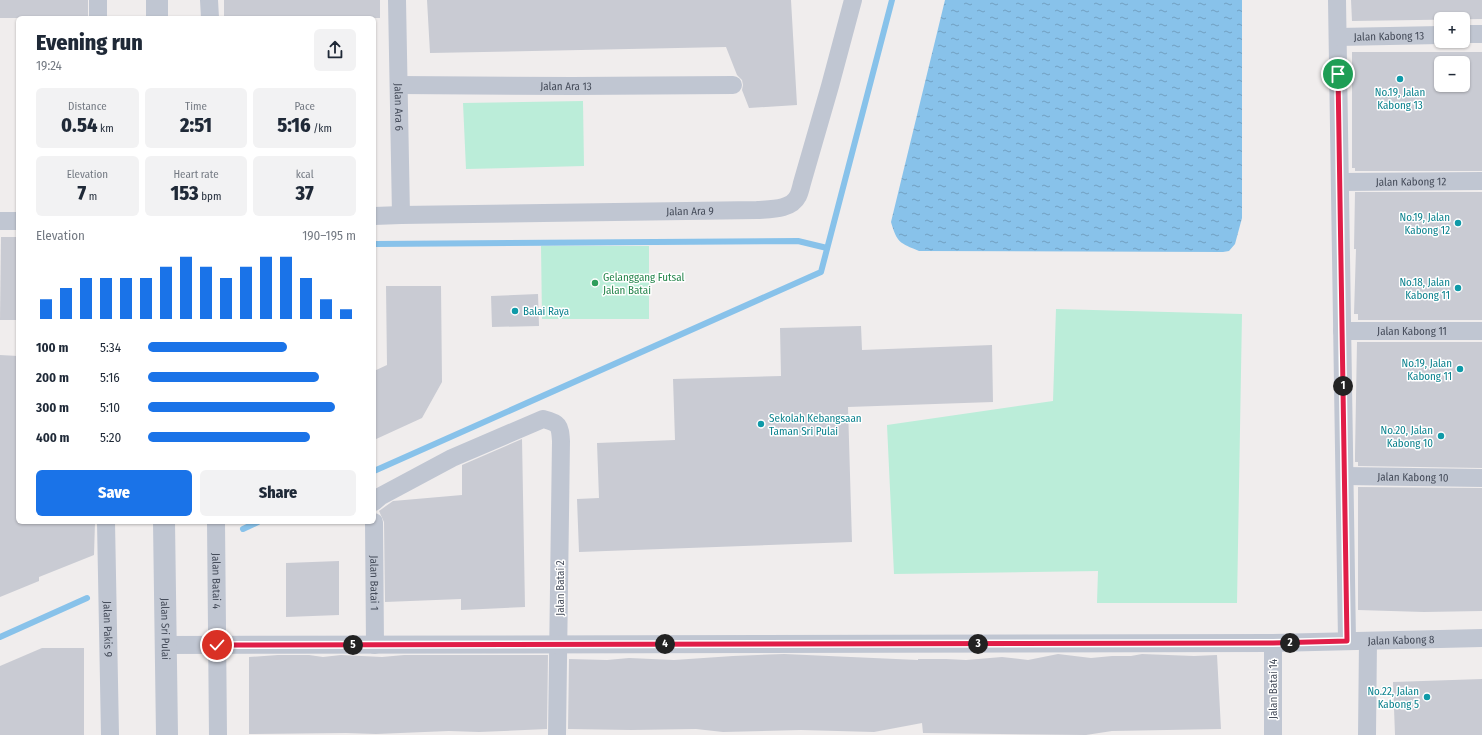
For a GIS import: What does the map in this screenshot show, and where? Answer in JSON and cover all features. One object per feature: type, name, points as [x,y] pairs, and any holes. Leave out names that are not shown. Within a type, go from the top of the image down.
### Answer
[{"type":"street","points":[[98,0],[98,16]]},
{"type":"street","points":[[157,0],[157,16]]},
{"type":"street","points":[[209,0],[210,16]]},
{"type":"street","name":"Jalan Ara 6","points":[[397,0],[401,215]]},
{"type":"street","name":"Jalan Ara 9","points":[[376,216],[757,210],[778,208],[791,204],[798,197],[853,0]]},
{"type":"street","points":[[1337,0],[1347,641]]},
{"type":"street","points":[[1470,34],[1482,34]]},
{"type":"street","name":"Jalan Kabong 13","points":[[1338,36],[1434,35]]},
{"type":"street","name":"Jalan Ara 13","points":[[399,85],[733,85]]},
{"type":"street","name":"Jalan Kabong 12","points":[[1340,182],[1482,181]]},
{"type":"street","points":[[0,222],[16,221]]},
{"type":"street","name":"Jalan Kabong 11","points":[[1342,331],[1482,331]]},
{"type":"street","name":"Jalan Batai 2","points":[[376,500],[381,496],[452,458],[543,419],[553,422],[560,428],[557,735]]},
{"type":"street","name":"Jalan Kabong 10","points":[[1345,476],[1482,478]]},
{"type":"street","name":"Jalan Pakis 9","points":[[106,524],[110,735]]},
{"type":"street","name":"Jalan Sri Pulai","points":[[164,524],[167,735]]},
{"type":"street","name":"Jalan Batai 4","points":[[216,524],[218,735]]},
{"type":"street","name":"Jalan Batai 1","points":[[374,524],[375,645]]},
{"type":"street","name":"Jalan Kabong 8","points":[[166,645],[1273,643],[1482,638]]},
{"type":"street","points":[[1367,735],[1368,641]]},
{"type":"street","name":"Jalan Batai 14","points":[[1273,643],[1273,735]]},
{"type":"green space","points":[[583,101],[584,166],[466,169],[463,103]]},
{"type":"green space","name":"Gelanggang Futsal Jalan Batai","points":[[541,246],[649,246],[649,319],[542,319]]},
{"type":"green space","points":[[1056,309],[1242,314],[1237,603],[1097,603],[1098,571],[894,574],[887,425],[1053,401]]},
{"type":"water","points":[[945,0],[1242,0],[1242,218],[1235,244],[1229,251],[919,251],[903,244],[897,238],[891,222]]},
{"type":"building","points":[[0,0],[88,0],[88,16],[16,16],[16,18],[0,18]]},
{"type":"building","points":[[224,0],[380,0],[380,18],[376,18],[376,16],[224,16]]},
{"type":"building","points":[[427,0],[791,0],[797,105],[749,108],[742,90],[742,80],[737,75],[726,47],[430,53]]},
{"type":"building","points":[[1351,0],[1482,0],[1482,19],[1470,19],[1470,12],[1434,12],[1434,20],[1352,21]]},
{"type":"building","points":[[1352,52],[1482,52],[1482,171],[1355,171],[1355,168],[1352,168]]},
{"type":"building","points":[[1355,192],[1482,192],[1482,320],[1358,320],[1358,314],[1354,314],[1356,249],[1354,249]]},
{"type":"building","points":[[1,237],[16,237],[16,320],[0,320]]},
{"type":"building","points":[[386,286],[441,286],[442,382],[422,418],[376,439],[376,370],[387,365]]},
{"type":"building","name":"Balai Raya","points":[[538,294],[539,326],[492,327],[491,296]]},
{"type":"building","name":"Sekolah Kebangsaan Taman Sri Pulai","points":[[861,326],[862,350],[992,345],[993,402],[848,407],[852,542],[579,552],[577,499],[599,498],[597,443],[675,440],[673,379],[781,376],[780,328]]},
{"type":"building","points":[[1357,342],[1482,342],[1482,468],[1358,466],[1358,462],[1355,462]]},
{"type":"building","points":[[0,355],[16,356],[16,524],[95,524],[94,555],[39,577],[39,581],[0,597]]},
{"type":"building","points":[[522,439],[525,607],[461,610],[461,599],[385,602],[384,522],[379,511],[393,501],[462,495],[462,465]]},
{"type":"building","points":[[1358,487],[1482,488],[1482,611],[1424,612],[1358,610]]},
{"type":"building","points":[[339,561],[339,615],[286,617],[286,563]]},
{"type":"building","points":[[42,648],[84,648],[84,735],[0,735],[0,666]]},
{"type":"building","points":[[784,654],[918,660],[966,660],[1002,657],[1028,660],[1058,654],[1091,658],[1142,654],[1194,656],[1217,655],[1221,729],[1112,731],[1086,735],[923,733],[922,723],[874,732],[801,730],[723,732],[696,729],[568,729],[569,659],[607,660],[629,658],[674,660]]},
{"type":"building","points":[[309,655],[323,657],[341,655],[382,657],[404,655],[548,655],[547,729],[376,734],[249,734],[249,657]]},
{"type":"building","points":[[1482,679],[1482,735],[1395,735],[1393,682]]},
{"type":"waterway","points":[[376,470],[821,272],[892,0]]},
{"type":"waterway","points":[[376,244],[798,241],[827,248]]},
{"type":"waterway","points":[[243,529],[254,524]]},
{"type":"waterway","points":[[0,637],[87,598]]},
{"type":"place","name":"No.19, Jalan Kabong 13","points":[[1400,79]]},
{"type":"place","name":"No.19, Jalan Kabong 12","points":[[1458,223]]},
{"type":"place","name":"Gelanggang Futsal Jalan Batai","points":[[595,283]]},
{"type":"place","name":"No.18, Jalan Kabong 11","points":[[1458,288]]},
{"type":"place","name":"Balai Raya","points":[[515,311]]},
{"type":"place","name":"No.19, Jalan Kabong 11","points":[[1460,369]]},
{"type":"place","name":"Sekolah Kebangsaan Taman Sri Pulai","points":[[761,424]]},
{"type":"place","name":"No.20, Jalan Kabong 10","points":[[1441,436]]},
{"type":"place","name":"No.22, Jalan Kabong 5","points":[[1427,697]]},
{"type":"route","points":[[217,645],[1273,643],[1347,641],[1338,74]]}]
